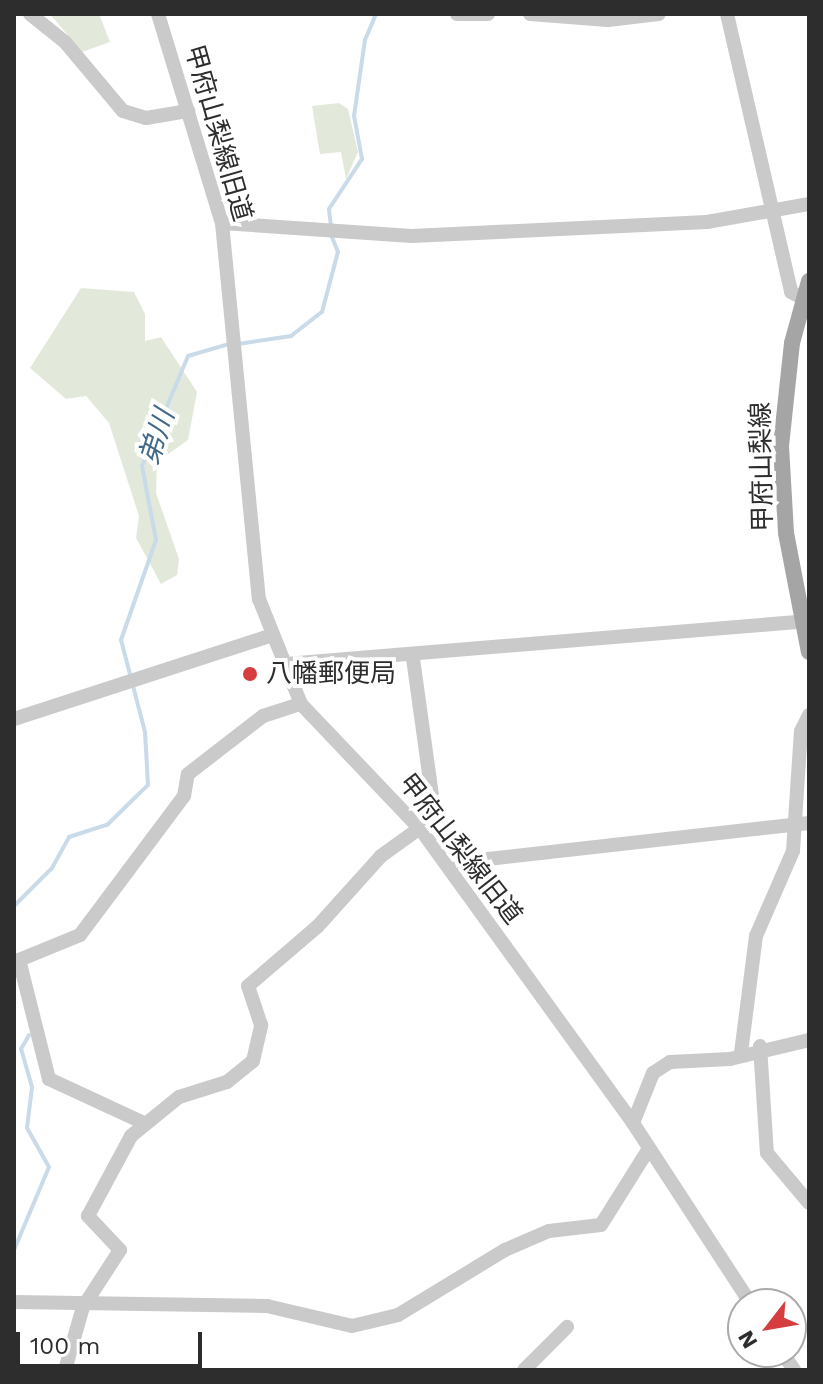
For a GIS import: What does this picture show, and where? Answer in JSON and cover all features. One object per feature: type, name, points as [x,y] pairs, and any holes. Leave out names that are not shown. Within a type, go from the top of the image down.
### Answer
[{"type":"main road","name":"甲府山梨線","points":[[809,281],[803,298],[781,446],[809,652]]},
{"type":"street","points":[[30,14],[65,42],[123,111],[146,118],[188,111]]},
{"type":"street","name":"甲府山梨線旧道","points":[[158,14],[222,223],[239,356],[253,558],[272,635],[301,704],[421,830],[633,1123],[740,1288]]},
{"type":"street","points":[[457,14],[488,14]]},
{"type":"street","points":[[530,14],[609,17],[659,14]]},
{"type":"street","points":[[727,14],[774,205],[791,292],[803,298]]},
{"type":"street","points":[[222,223],[324,227],[343,234],[707,222],[774,205],[809,204]]},
{"type":"street","points":[[286,664],[413,658],[805,622]]},
{"type":"street","points":[[14,719],[138,683],[272,635]]},
{"type":"street","points":[[65,1370],[83,1307],[120,1250],[88,1216],[144,1123],[179,1097],[227,1082],[253,1061],[261,1025],[248,986],[310,934],[381,856],[435,817],[413,658]]},
{"type":"street","points":[[144,1123],[49,1079],[19,960],[80,935],[184,796],[188,774],[263,716],[301,704]]},
{"type":"street","points":[[741,1053],[756,936],[763,908],[788,875],[809,715]]},
{"type":"street","points":[[451,870],[479,860],[809,823]]},
{"type":"street","points":[[633,1123],[659,1067],[741,1053],[760,1046],[809,1040]]},
{"type":"street","points":[[760,1046],[767,1153],[809,1203]]},
{"type":"street","points":[[14,1302],[83,1307],[267,1306],[352,1326],[398,1315],[505,1250],[549,1231],[601,1225],[648,1150]]},
{"type":"street","points":[[524,1370],[567,1327]]},
{"type":"shaded area","points":[[50,14],[99,14],[110,42],[82,52]]},
{"type":"shaded area","points":[[339,103],[348,109],[358,152],[346,179],[341,152],[320,154],[312,106]]},
{"type":"shaded area","points":[[81,288],[134,292],[145,314],[145,341],[161,337],[197,392],[188,440],[157,462],[156,493],[179,559],[177,575],[161,584],[136,538],[139,516],[109,423],[86,396],[66,399],[30,368]]},
{"type":"waterway","name":"弟川","points":[[331,226],[329,209],[362,159],[354,116],[365,40],[376,14]]},
{"type":"waterway","name":"弟川","points":[[238,344],[291,336],[322,312],[338,252],[331,235]]},
{"type":"waterway","name":"弟川","points":[[14,906],[52,868],[69,837],[107,825],[148,785],[145,732],[121,640],[156,540],[142,466],[188,356],[229,344]]},
{"type":"waterway","name":"弟川","points":[[14,1250],[49,1167],[27,1128],[32,1087],[21,1049],[29,1035]]},
{"type":"place","name":"八幡郵便局","points":[[250,674]]}]
